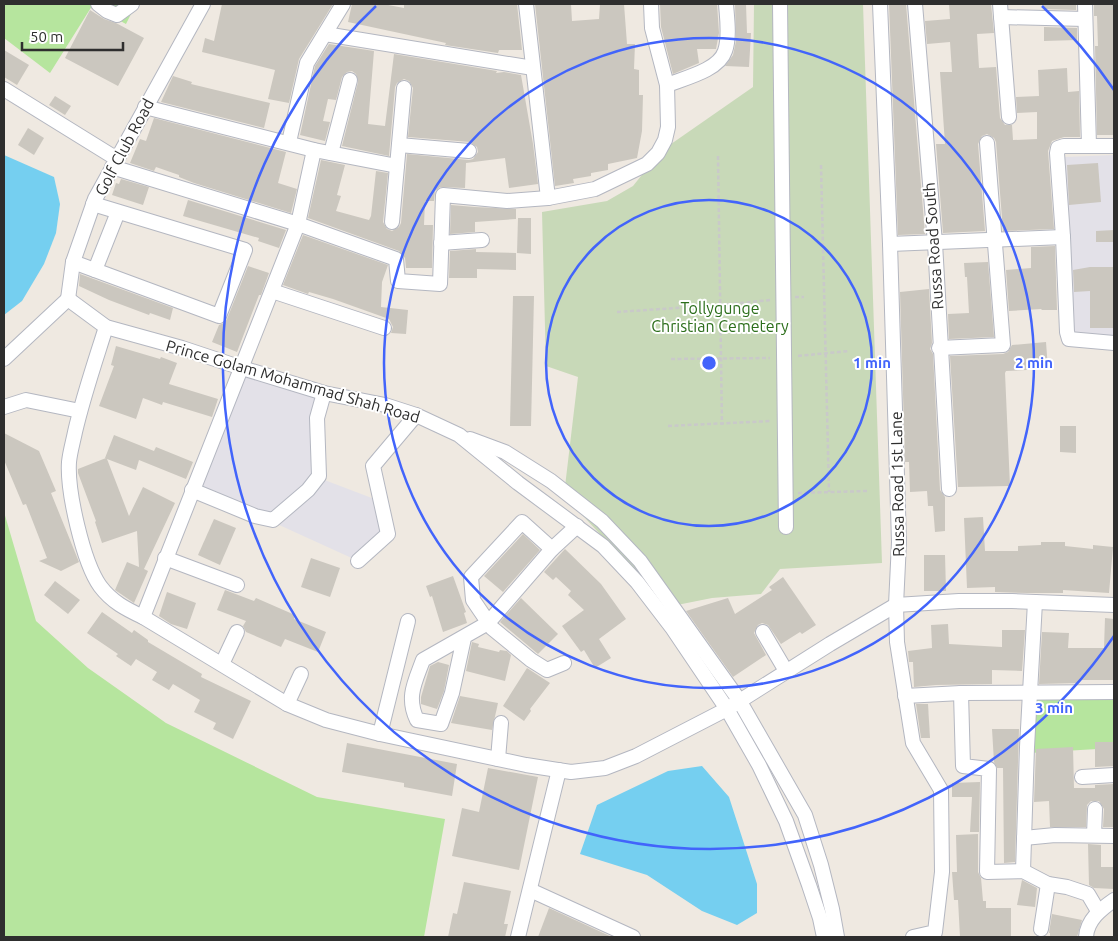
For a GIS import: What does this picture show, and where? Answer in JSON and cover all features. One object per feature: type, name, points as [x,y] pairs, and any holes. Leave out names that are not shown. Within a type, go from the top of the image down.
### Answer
[{"type":"street","points":[[98,4],[106,11],[117,15],[132,4]]},
{"type":"street","name":"Golf Club Road","points":[[68,299],[73,262],[93,204],[202,4]]},
{"type":"street","points":[[289,142],[307,63],[343,4]]},
{"type":"street","points":[[526,4],[548,198]]},
{"type":"street","points":[[4,88],[115,163],[396,259],[398,282],[440,284],[443,195],[507,201],[548,198],[595,189],[647,164],[658,154],[665,140],[668,119],[667,85],[652,28],[651,4]]},
{"type":"street","points":[[667,85],[716,65],[722,57],[726,50],[727,38],[726,4]]},
{"type":"street","points":[[780,4],[786,527]]},
{"type":"street","name":"Russa Road 1st Lane","points":[[880,4],[890,244],[899,542],[896,604],[897,642],[913,743],[941,790],[942,872],[936,935],[913,937]]},
{"type":"street","name":"Russa Road South","points":[[915,4],[935,243],[949,489]]},
{"type":"street","points":[[1085,4],[1089,146]]},
{"type":"street","points":[[1009,116],[1000,10],[1085,18]]},
{"type":"street","points":[[325,34],[533,68]]},
{"type":"street","points":[[331,153],[350,80]]},
{"type":"street","points":[[392,222],[404,88]]},
{"type":"street","points":[[145,107],[289,142],[314,150],[397,166]]},
{"type":"street","points":[[940,348],[1003,345],[987,143]]},
{"type":"street","points":[[399,145],[469,151]]},
{"type":"street","points":[[1114,146],[1064,146],[1058,148],[1057,153],[1067,332],[1069,339],[1114,343]]},
{"type":"street","points":[[143,617],[298,224],[314,150]]},
{"type":"street","points":[[73,262],[220,316],[245,250],[93,204]]},
{"type":"street","points":[[95,270],[118,212]]},
{"type":"street","points":[[890,244],[1063,238]]},
{"type":"street","points":[[441,243],[482,240]]},
{"type":"street","points":[[272,291],[384,328]]},
{"type":"street","points":[[4,359],[68,299]]},
{"type":"street","name":"Prince Golam Mohammad Shah Road","points":[[68,299],[106,327],[182,348],[324,392],[385,405],[416,415],[460,435],[518,483],[603,546],[637,582],[673,629],[727,709],[759,765],[786,821],[815,902],[824,937]]},
{"type":"street","points":[[106,327],[80,412],[69,462],[70,488],[87,558],[100,586],[119,605],[143,617],[287,704],[326,720],[380,734],[559,770],[571,772],[605,768],[636,756],[727,709],[896,604],[959,601],[1114,605]]},
{"type":"street","points":[[192,490],[255,516],[274,520],[308,490],[319,476],[317,418],[324,392]]},
{"type":"street","points":[[4,407],[26,400],[80,412]]},
{"type":"street","points":[[358,561],[388,534],[372,466],[416,415]]},
{"type":"street","points":[[460,435],[505,452],[551,481],[602,520],[640,561],[739,700],[805,815],[821,865],[837,937]]},
{"type":"street","points":[[552,549],[522,522],[472,577],[473,600],[492,628],[530,660],[548,670],[564,663]]},
{"type":"street","points":[[464,638],[452,693],[441,724],[417,720],[411,709],[412,691],[423,660],[488,623],[552,549],[577,526]]},
{"type":"street","points":[[165,558],[237,585]]},
{"type":"street","points":[[1023,871],[1029,693],[1035,602]]},
{"type":"street","points":[[380,734],[408,621]]},
{"type":"street","points":[[222,664],[237,632]]},
{"type":"street","points":[[763,632],[786,671]]},
{"type":"street","points":[[287,704],[301,674]]},
{"type":"street","points":[[905,696],[961,693],[1114,692]]},
{"type":"street","points":[[961,693],[963,766],[989,769],[987,872],[1023,871],[1048,884],[1067,887],[1088,894],[1098,912]]},
{"type":"street","points":[[498,759],[501,723]]},
{"type":"street","points":[[518,937],[559,770]]},
{"type":"street","points":[[1082,777],[1114,775]]},
{"type":"street","points":[[1094,835],[1095,809]]},
{"type":"street","points":[[1024,838],[1055,834],[1114,836]]},
{"type":"street","points":[[1041,929],[1048,884]]},
{"type":"street","points":[[530,890],[632,937]]},
{"type":"street","points":[[1086,937],[1086,932],[1098,912],[1114,900]]},
{"type":"path","points":[[718,156],[722,425]]},
{"type":"path","points":[[821,165],[829,492]]},
{"type":"path","points":[[616,312],[804,297]]},
{"type":"path","points":[[671,359],[721,357],[784,358],[849,351]]},
{"type":"path","points":[[668,426],[722,425],[785,420]]},
{"type":"path","points":[[786,493],[867,491]]},
{"type":"shaded area","points":[[1114,155],[1114,339],[1072,335],[1065,157]]},
{"type":"shaded area","points":[[243,373],[319,396],[314,476],[377,500],[385,532],[356,560],[196,487]]},
{"type":"green space","points":[[4,4],[136,4],[126,24],[92,6],[50,73],[4,38]]},
{"type":"green space","name":"Tollygunge Christian Cemetery","points":[[754,4],[863,4],[882,563],[780,569],[761,594],[712,598],[667,607],[564,495],[578,377],[546,366],[542,212],[607,201],[633,186],[661,151],[753,87]]},
{"type":"green space","points":[[4,512],[36,621],[88,668],[166,723],[317,797],[445,819],[424,937],[4,937]]},
{"type":"green space","points":[[1114,695],[1114,748],[1030,753],[1033,696]]},
{"type":"water","points":[[4,155],[54,177],[60,204],[56,233],[44,264],[22,301],[4,315]]},
{"type":"water","points":[[702,766],[729,797],[757,884],[757,913],[737,925],[702,911],[647,875],[580,854],[597,805],[668,771]]},
{"type":"building","points":[[222,4],[333,4],[299,59],[289,103],[268,99],[275,70],[202,52],[205,38],[214,41]]},
{"type":"building","points":[[352,4],[383,4],[404,8],[404,4],[517,4],[522,50],[499,50],[498,53],[445,45],[446,43],[348,22]]},
{"type":"building","points":[[535,4],[571,4],[572,21],[599,19],[600,4],[624,4],[627,44],[635,44],[634,69],[639,70],[639,95],[643,95],[642,131],[637,158],[608,164],[608,170],[591,173],[591,176],[573,179],[574,183],[555,186]]},
{"type":"building","points":[[660,4],[717,4],[719,33],[716,49],[697,49],[699,63],[673,74],[661,27]]},
{"type":"building","points":[[735,4],[746,4],[747,33],[751,33],[749,67],[725,66],[733,55],[736,41]]},
{"type":"building","points":[[889,4],[906,4],[925,234],[898,235]]},
{"type":"building","points":[[949,4],[991,4],[994,33],[977,34],[979,68],[996,67],[1000,118],[1005,125],[1012,125],[1013,140],[1037,139],[1037,112],[1017,113],[1016,97],[1039,96],[1038,70],[1067,68],[1068,92],[1079,91],[1080,137],[1064,137],[1052,141],[1048,151],[1054,229],[1003,231],[996,142],[994,138],[987,134],[982,136],[978,144],[985,231],[943,233],[936,144],[945,144],[940,72],[952,72],[950,42],[927,44],[925,21],[950,19]]},
{"type":"building","points":[[1043,4],[1076,4],[1076,10],[1043,9]]},
{"type":"building","points":[[1094,4],[1114,4],[1113,135],[1097,135],[1095,46],[1098,46],[1097,16],[1094,16]]},
{"type":"building","points":[[90,10],[104,19],[116,23],[144,38],[118,86],[65,58]]},
{"type":"building","points":[[1044,27],[1077,28],[1077,40],[1044,41]]},
{"type":"building","points":[[329,44],[374,51],[368,124],[385,126],[394,54],[497,71],[496,73],[504,72],[521,75],[538,184],[509,188],[505,158],[466,163],[465,188],[440,187],[435,191],[434,201],[425,201],[424,225],[433,225],[432,268],[406,268],[405,258],[399,251],[308,218],[321,160],[345,165],[337,195],[341,196],[336,211],[369,220],[376,171],[388,173],[383,222],[387,229],[392,231],[399,227],[401,223],[407,154],[469,160],[473,159],[478,152],[477,147],[470,142],[408,137],[413,88],[409,81],[404,79],[397,83],[395,87],[389,156],[342,146],[358,82],[356,74],[352,71],[347,72],[342,77],[336,100],[328,99],[323,121],[330,122],[325,141],[300,135],[315,66]]},
{"type":"building","points":[[4,50],[29,65],[17,85],[4,77]]},
{"type":"building","points":[[173,76],[192,82],[191,84],[270,103],[264,128],[161,102]]},
{"type":"building","points":[[55,96],[71,106],[65,115],[49,105]]},
{"type":"building","points":[[154,118],[286,152],[278,183],[297,189],[291,213],[194,183],[179,177],[179,175],[156,167],[154,171],[130,163],[140,139],[146,141]]},
{"type":"building","points":[[28,128],[44,138],[34,155],[18,145]]},
{"type":"building","points":[[1098,163],[1101,202],[1069,205],[1067,165]]},
{"type":"building","points":[[121,179],[149,187],[143,205],[112,195],[116,183],[119,184]]},
{"type":"building","points":[[188,200],[286,230],[279,248],[258,241],[259,238],[183,216]]},
{"type":"building","points":[[451,205],[516,209],[516,219],[475,222],[475,232],[450,234]]},
{"type":"building","points":[[518,218],[531,218],[531,254],[517,253]]},
{"type":"building","points":[[1114,230],[1114,242],[1096,242],[1096,231]]},
{"type":"building","points":[[303,235],[388,265],[382,282],[381,307],[408,310],[406,334],[391,333],[393,327],[389,319],[333,299],[309,292],[308,294],[283,285]]},
{"type":"building","points":[[1055,246],[1057,310],[1009,311],[1006,270],[1031,268],[1031,247]]},
{"type":"building","points":[[476,249],[476,252],[516,253],[516,270],[477,269],[477,278],[449,278],[450,251]]},
{"type":"building","points":[[988,262],[994,337],[949,339],[948,314],[969,313],[967,277],[965,277],[964,263]]},
{"type":"building","points":[[248,266],[269,273],[237,352],[212,342],[219,325],[227,319]]},
{"type":"building","points":[[1090,267],[1114,267],[1114,328],[1090,328],[1090,291],[1074,292],[1073,270]]},
{"type":"building","points":[[80,274],[173,308],[170,320],[150,313],[149,315],[79,286]]},
{"type":"building","points":[[929,289],[932,343],[930,349],[933,354],[940,490],[945,497],[945,531],[935,532],[933,506],[928,506],[927,491],[910,492],[909,462],[905,462],[900,292]]},
{"type":"building","points":[[513,296],[534,296],[531,426],[510,426]]},
{"type":"building","points":[[1046,342],[1048,369],[1006,371],[1005,373],[1010,486],[958,487],[950,356],[1003,354],[1008,352],[1012,345]]},
{"type":"building","points":[[116,346],[177,363],[169,384],[218,399],[212,417],[163,402],[162,405],[143,398],[136,419],[99,406],[114,366],[111,365]]},
{"type":"building","points":[[1060,426],[1076,426],[1076,453],[1060,452]]},
{"type":"building","points":[[4,433],[39,451],[56,491],[51,493],[79,562],[61,571],[39,561],[47,558],[26,504],[23,505],[4,460]]},
{"type":"building","points":[[114,435],[154,451],[156,447],[193,462],[186,479],[139,460],[136,470],[107,459],[129,516],[143,487],[175,503],[144,569],[148,571],[134,603],[115,590],[127,562],[139,567],[137,531],[102,543],[78,473],[78,469],[106,458]]},
{"type":"building","points":[[983,517],[985,551],[1018,551],[1018,546],[1041,545],[1041,542],[1065,542],[1065,546],[1093,549],[1093,545],[1113,547],[1109,593],[1063,590],[1063,593],[995,592],[995,587],[967,588],[964,518]]},
{"type":"building","points":[[214,519],[236,528],[220,565],[198,555]]},
{"type":"building","points":[[523,534],[540,550],[503,592],[484,576]]},
{"type":"building","points":[[565,549],[601,584],[626,619],[599,639],[611,658],[595,668],[584,650],[581,652],[562,626],[584,610],[568,595],[571,591],[556,577],[553,580],[544,572]]},
{"type":"building","points":[[924,555],[945,555],[946,591],[924,591]]},
{"type":"building","points":[[311,558],[340,568],[330,597],[301,587]]},
{"type":"building","points":[[453,576],[466,612],[464,613],[467,623],[443,632],[432,596],[430,597],[426,586]]},
{"type":"building","points":[[783,577],[816,625],[781,644],[768,625],[762,623],[758,625],[754,633],[766,655],[733,677],[686,611],[728,598],[735,614],[772,590],[769,587]]},
{"type":"building","points":[[55,581],[80,600],[68,614],[44,595]]},
{"type":"building","points":[[225,590],[254,601],[256,598],[295,615],[294,619],[326,632],[318,652],[285,639],[281,647],[246,632],[243,626],[246,621],[217,610]]},
{"type":"building","points":[[167,592],[196,603],[187,629],[171,624],[159,616]]},
{"type":"building","points":[[521,598],[558,634],[538,654],[500,622]]},
{"type":"building","points":[[102,612],[132,633],[134,630],[148,640],[148,642],[202,674],[201,677],[251,701],[233,739],[213,729],[216,723],[194,712],[200,700],[173,684],[169,690],[152,680],[157,672],[136,659],[131,666],[116,656],[118,654],[87,633]]},
{"type":"building","points":[[1105,618],[1114,619],[1114,680],[1079,680],[1079,683],[1039,684],[1042,632],[1069,633],[1068,648],[1104,648]]},
{"type":"building","points":[[948,624],[949,644],[1002,647],[1002,630],[1025,630],[1022,671],[992,670],[992,684],[914,687],[913,662],[909,662],[908,651],[932,648],[931,625]]},
{"type":"building","points":[[472,642],[479,644],[478,647],[499,652],[500,650],[507,651],[511,655],[505,681],[466,671]]},
{"type":"building","points":[[438,662],[449,665],[444,691],[437,709],[421,704],[421,697],[430,666]]},
{"type":"building","points":[[527,668],[550,683],[530,709],[531,711],[524,721],[503,706]]},
{"type":"building","points":[[460,696],[498,703],[492,730],[451,723]]},
{"type":"building","points":[[916,704],[928,704],[930,738],[921,738]]},
{"type":"building","points":[[992,729],[1019,729],[1015,862],[1004,863],[1003,768],[997,768],[994,762]]},
{"type":"building","points":[[1095,742],[1114,742],[1114,766],[1095,767]]},
{"type":"building","points":[[347,743],[457,764],[452,796],[404,787],[404,783],[342,772]]},
{"type":"building","points":[[1073,747],[1074,788],[1095,788],[1095,785],[1114,784],[1114,827],[1103,827],[1104,809],[1099,801],[1091,801],[1087,805],[1086,827],[1050,827],[1049,801],[1034,802],[1036,749]]},
{"type":"building","points":[[488,768],[538,777],[519,870],[452,856],[462,808],[479,812]]},
{"type":"building","points":[[980,782],[979,832],[970,832],[972,797],[952,797],[952,783]]},
{"type":"building","points":[[978,834],[978,872],[981,878],[983,901],[986,901],[986,908],[1011,908],[1011,937],[960,937],[958,900],[954,900],[952,872],[957,872],[956,835]]},
{"type":"building","points":[[1088,844],[1101,845],[1101,867],[1114,867],[1114,889],[1094,888],[1089,885]]},
{"type":"building","points":[[1022,880],[1037,888],[1035,907],[1017,905]]},
{"type":"building","points":[[464,882],[511,891],[504,924],[508,924],[505,937],[448,937],[453,913],[457,914]]},
{"type":"building","points":[[549,908],[612,937],[538,937]]},
{"type":"building","points":[[1052,914],[1082,920],[1077,937],[1050,937]]}]
